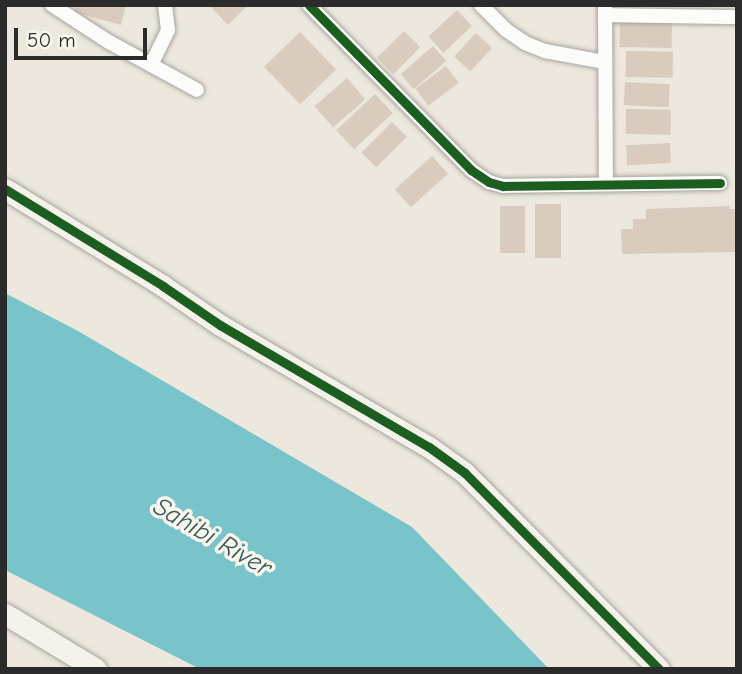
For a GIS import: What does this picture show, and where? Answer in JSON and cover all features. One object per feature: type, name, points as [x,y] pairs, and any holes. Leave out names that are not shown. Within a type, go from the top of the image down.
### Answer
[{"type":"street","points":[[52,5],[197,90]]},
{"type":"street","points":[[151,65],[169,30],[165,5]]},
{"type":"street","points":[[309,5],[471,170],[489,182],[503,186],[720,183]]},
{"type":"street","points":[[481,5],[506,30],[525,43],[605,62]]},
{"type":"street","points":[[606,184],[605,10],[728,13]]},
{"type":"street","points":[[5,189],[220,325],[429,447],[465,473],[659,669]]},
{"type":"street","points":[[11,622],[96,669]]},
{"type":"water","name":"Sahibi River","points":[[5,293],[78,331],[412,527],[549,669],[200,669],[5,570]]},
{"type":"building","points":[[76,5],[126,5],[121,25],[74,12]]},
{"type":"building","points":[[209,5],[248,5],[228,25]]},
{"type":"building","points":[[457,10],[472,26],[443,53],[428,37]]},
{"type":"building","points":[[620,22],[672,23],[672,48],[620,47]]},
{"type":"building","points":[[404,31],[420,47],[393,74],[377,58]]},
{"type":"building","points":[[300,32],[336,69],[300,104],[264,67]]},
{"type":"building","points":[[476,33],[492,48],[470,71],[454,56]]},
{"type":"building","points":[[433,46],[446,61],[414,89],[401,74]]},
{"type":"building","points":[[626,51],[673,52],[673,78],[626,77]]},
{"type":"building","points":[[446,66],[459,83],[428,106],[416,89]]},
{"type":"building","points":[[347,78],[365,99],[333,127],[315,106]]},
{"type":"building","points":[[625,82],[670,84],[669,107],[624,105]]},
{"type":"building","points":[[375,94],[393,113],[354,149],[336,130]]},
{"type":"building","points":[[626,109],[671,110],[671,135],[626,134]]},
{"type":"building","points":[[392,122],[407,137],[376,167],[362,152]]},
{"type":"building","points":[[670,143],[671,163],[627,165],[626,145]]},
{"type":"building","points":[[432,156],[448,174],[411,207],[395,189]]},
{"type":"building","points":[[535,204],[561,204],[561,258],[535,258]]},
{"type":"building","points":[[500,206],[525,206],[525,253],[500,253]]},
{"type":"building","points":[[730,206],[730,209],[737,209],[737,252],[622,254],[621,229],[633,229],[633,219],[646,219],[646,209]]},
{"type":"cycle path","points":[[309,5],[471,170],[489,182],[503,186],[720,183]]},
{"type":"cycle path","points":[[5,189],[163,286],[220,325],[429,447],[465,473],[659,669]]}]
